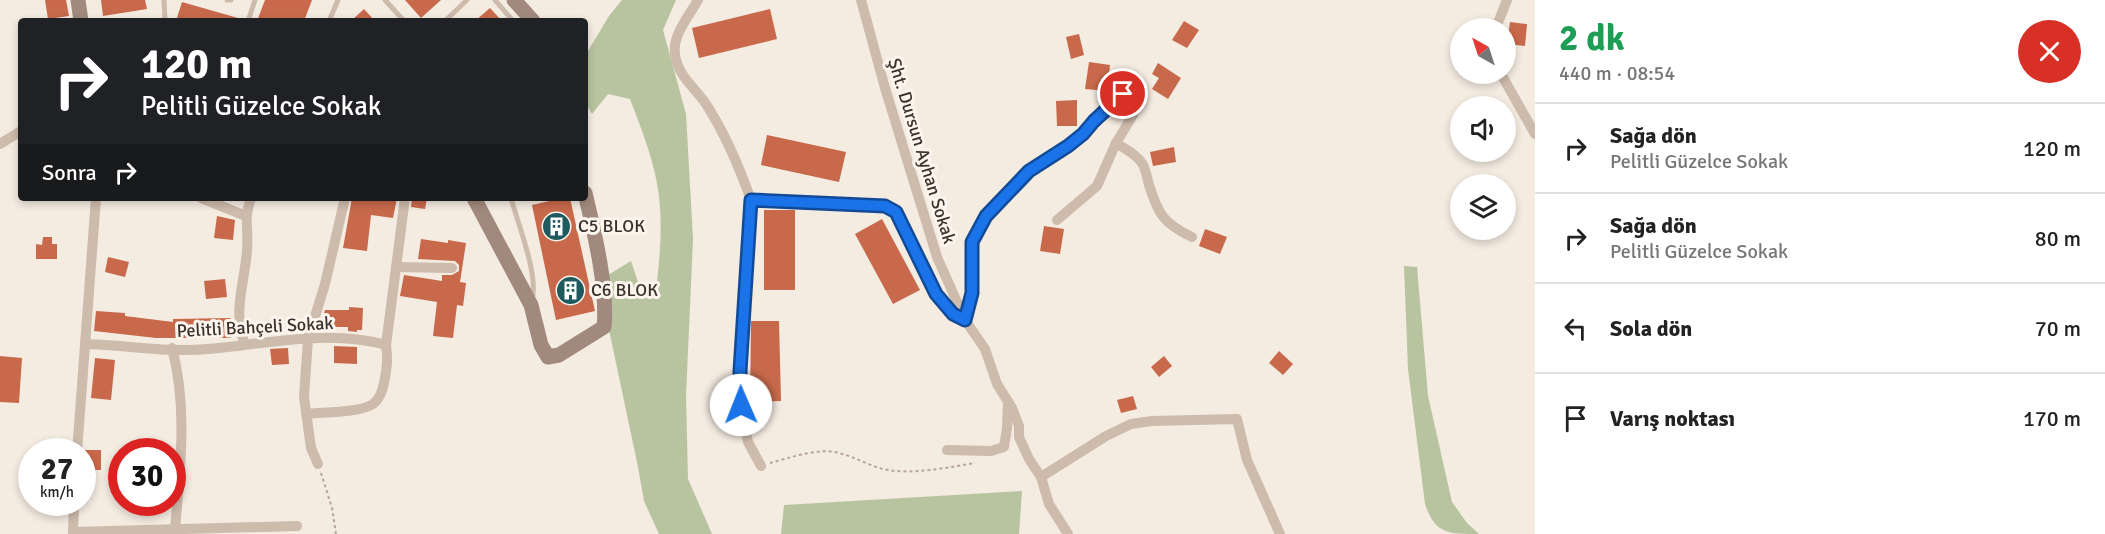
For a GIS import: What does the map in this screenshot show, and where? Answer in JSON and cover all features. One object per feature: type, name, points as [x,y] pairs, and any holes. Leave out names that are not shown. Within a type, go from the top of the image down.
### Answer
[{"type":"street","points":[[78,0],[81,18]]},
{"type":"street","points":[[514,0],[530,18]]},
{"type":"street","points":[[698,0],[675,40],[675,53],[682,73],[706,105],[741,172],[751,200],[740,371],[741,405],[748,442],[761,466]]},
{"type":"street","name":"Şht. Dursun Ayhan Sokak","points":[[861,0],[885,88],[937,257],[965,320],[985,349],[997,384],[1008,401],[1019,426],[1019,437],[1029,459],[1041,477],[1049,504],[1068,534]]},
{"type":"street","points":[[1500,18],[1507,0]]},
{"type":"street","points":[[1507,84],[1535,134]]},
{"type":"street","points":[[751,200],[885,206],[896,212],[936,294],[953,314],[965,320],[972,293],[972,242],[986,216],[1029,171],[1083,134],[1123,94],[1129,95],[1134,104],[1133,115],[1116,143],[1097,186],[1057,220]]},
{"type":"street","points":[[0,144],[18,133]]},
{"type":"street","points":[[1116,143],[1142,164],[1153,199],[1164,220],[1173,228],[1192,237]]},
{"type":"street","points":[[78,438],[96,201]]},
{"type":"street","points":[[208,201],[246,216]]},
{"type":"street","points":[[245,344],[238,320],[248,248],[246,216],[250,201]]},
{"type":"street","points":[[318,464],[311,448],[304,397],[308,339],[325,284],[344,201]]},
{"type":"street","points":[[306,414],[355,409],[372,404],[381,394],[389,359],[386,345],[405,201]]},
{"type":"street","points":[[476,201],[531,305],[541,345],[548,357],[559,355],[604,327],[606,311],[587,201]]},
{"type":"street","points":[[396,267],[452,268]]},
{"type":"street","name":"Pelitli Bahçeli Sokak","points":[[85,344],[206,350],[308,339],[357,340],[386,345]]},
{"type":"street","points":[[172,348],[177,369],[182,437],[175,530]]},
{"type":"street","points":[[947,450],[991,451],[1004,447],[1008,401]]},
{"type":"street","points":[[1041,477],[1106,436],[1131,424],[1152,421],[1237,419],[1247,460],[1280,534]]},
{"type":"street","points":[[74,516],[73,533],[297,526]]},
{"type":"lane","points":[[164,0],[165,18]]},
{"type":"lane","points":[[249,18],[255,0]]},
{"type":"lane","points":[[330,18],[338,0]]},
{"type":"lane","points":[[385,0],[401,18]]},
{"type":"lane","points":[[448,18],[467,0]]},
{"type":"lane","points":[[495,0],[510,18]]},
{"type":"lane","points":[[512,201],[533,275],[534,293],[531,305]]},
{"type":"path","points":[[761,466],[823,450],[839,453],[874,468],[896,471],[915,471],[978,462]]},
{"type":"path","points":[[318,464],[332,508],[336,534]]},
{"type":"green space","points":[[622,0],[676,0],[663,30],[686,114],[693,239],[686,396],[688,479],[712,534],[659,534],[644,501],[608,325],[608,275],[631,261],[641,291],[655,299],[661,222],[655,172],[630,99],[608,94],[592,114],[588,107],[588,51],[609,16]]},
{"type":"green space","points":[[1404,266],[1417,267],[1428,396],[1452,502],[1467,523],[1479,534],[1459,534],[1438,527],[1425,504],[1408,369]]},
{"type":"green space","points":[[1022,491],[1019,534],[781,534],[784,505]]},
{"type":"building","points":[[45,0],[66,0],[69,16],[48,18]]},
{"type":"building","points":[[101,0],[145,0],[147,9],[103,16]]},
{"type":"building","points":[[265,0],[312,0],[305,18],[258,18]]},
{"type":"building","points":[[405,0],[441,0],[421,18]]},
{"type":"building","points":[[182,2],[238,18],[177,18]]},
{"type":"building","points":[[490,8],[499,18],[478,18]]},
{"type":"building","points":[[364,9],[372,18],[354,18]]},
{"type":"building","points":[[770,9],[777,39],[699,58],[692,28]]},
{"type":"building","points":[[1184,21],[1199,30],[1187,48],[1172,40]]},
{"type":"building","points":[[1516,23],[1527,24],[1525,46],[1516,45]]},
{"type":"building","points":[[1079,34],[1084,55],[1071,59],[1066,37]]},
{"type":"building","points":[[1089,62],[1110,65],[1107,91],[1085,89]]},
{"type":"building","points":[[1158,63],[1181,78],[1168,99],[1152,89],[1159,78],[1152,74]]},
{"type":"building","points":[[1077,100],[1077,126],[1057,126],[1056,101]]},
{"type":"building","points":[[767,135],[846,152],[839,182],[761,165]]},
{"type":"building","points":[[1174,147],[1176,162],[1153,166],[1150,152]]},
{"type":"building","points":[[351,201],[396,201],[393,218],[371,215],[367,251],[343,248]]},
{"type":"building","points":[[412,201],[426,201],[425,209],[411,207]]},
{"type":"building","points":[[549,201],[571,201],[595,311],[556,320],[532,205]]},
{"type":"building","points":[[764,210],[795,210],[795,290],[764,290]]},
{"type":"building","points":[[217,216],[235,220],[233,240],[214,238]]},
{"type":"building","points":[[882,219],[920,290],[893,304],[855,234]]},
{"type":"building","points":[[1044,226],[1064,229],[1060,254],[1040,251]]},
{"type":"building","points":[[1205,229],[1227,237],[1220,254],[1199,246]]},
{"type":"building","points":[[43,237],[52,237],[52,244],[57,244],[57,259],[36,259],[36,244],[42,245]]},
{"type":"building","points":[[421,239],[466,243],[460,282],[466,283],[463,306],[457,305],[453,338],[433,336],[437,302],[400,296],[404,275],[442,281],[442,275],[452,275],[459,271],[459,265],[455,261],[418,259]]},
{"type":"building","points":[[108,257],[129,262],[125,277],[105,272]]},
{"type":"building","points":[[225,279],[227,297],[206,299],[204,281]]},
{"type":"building","points":[[349,307],[363,308],[362,330],[357,330],[357,332],[348,331],[348,327],[320,327],[325,310],[349,310]]},
{"type":"building","points":[[96,311],[125,313],[125,316],[173,322],[173,319],[231,318],[231,338],[156,338],[94,331]]},
{"type":"building","points":[[751,321],[779,321],[781,401],[750,402]]},
{"type":"building","points":[[334,346],[357,347],[357,364],[334,363]]},
{"type":"building","points":[[288,348],[289,364],[272,365],[270,349]]},
{"type":"building","points":[[1279,351],[1293,364],[1283,375],[1269,363]]},
{"type":"building","points":[[0,356],[22,358],[19,403],[0,402]]},
{"type":"building","points":[[1164,356],[1172,366],[1159,377],[1151,367]]},
{"type":"building","points":[[95,358],[115,360],[111,400],[91,398]]},
{"type":"building","points":[[1133,396],[1137,409],[1121,413],[1117,400]]},
{"type":"building","points":[[96,450],[101,450],[101,470],[96,470]]},
{"type":"place","name":"C5 BLOK","points":[[557,226]]},
{"type":"place","name":"C6 BLOK","points":[[570,290]]},
{"type":"route","points":[[741,405],[740,371],[751,200],[885,206],[896,212],[936,294],[953,314],[965,320],[972,293],[972,242],[986,216],[1029,171],[1083,134],[1123,94]]}]
